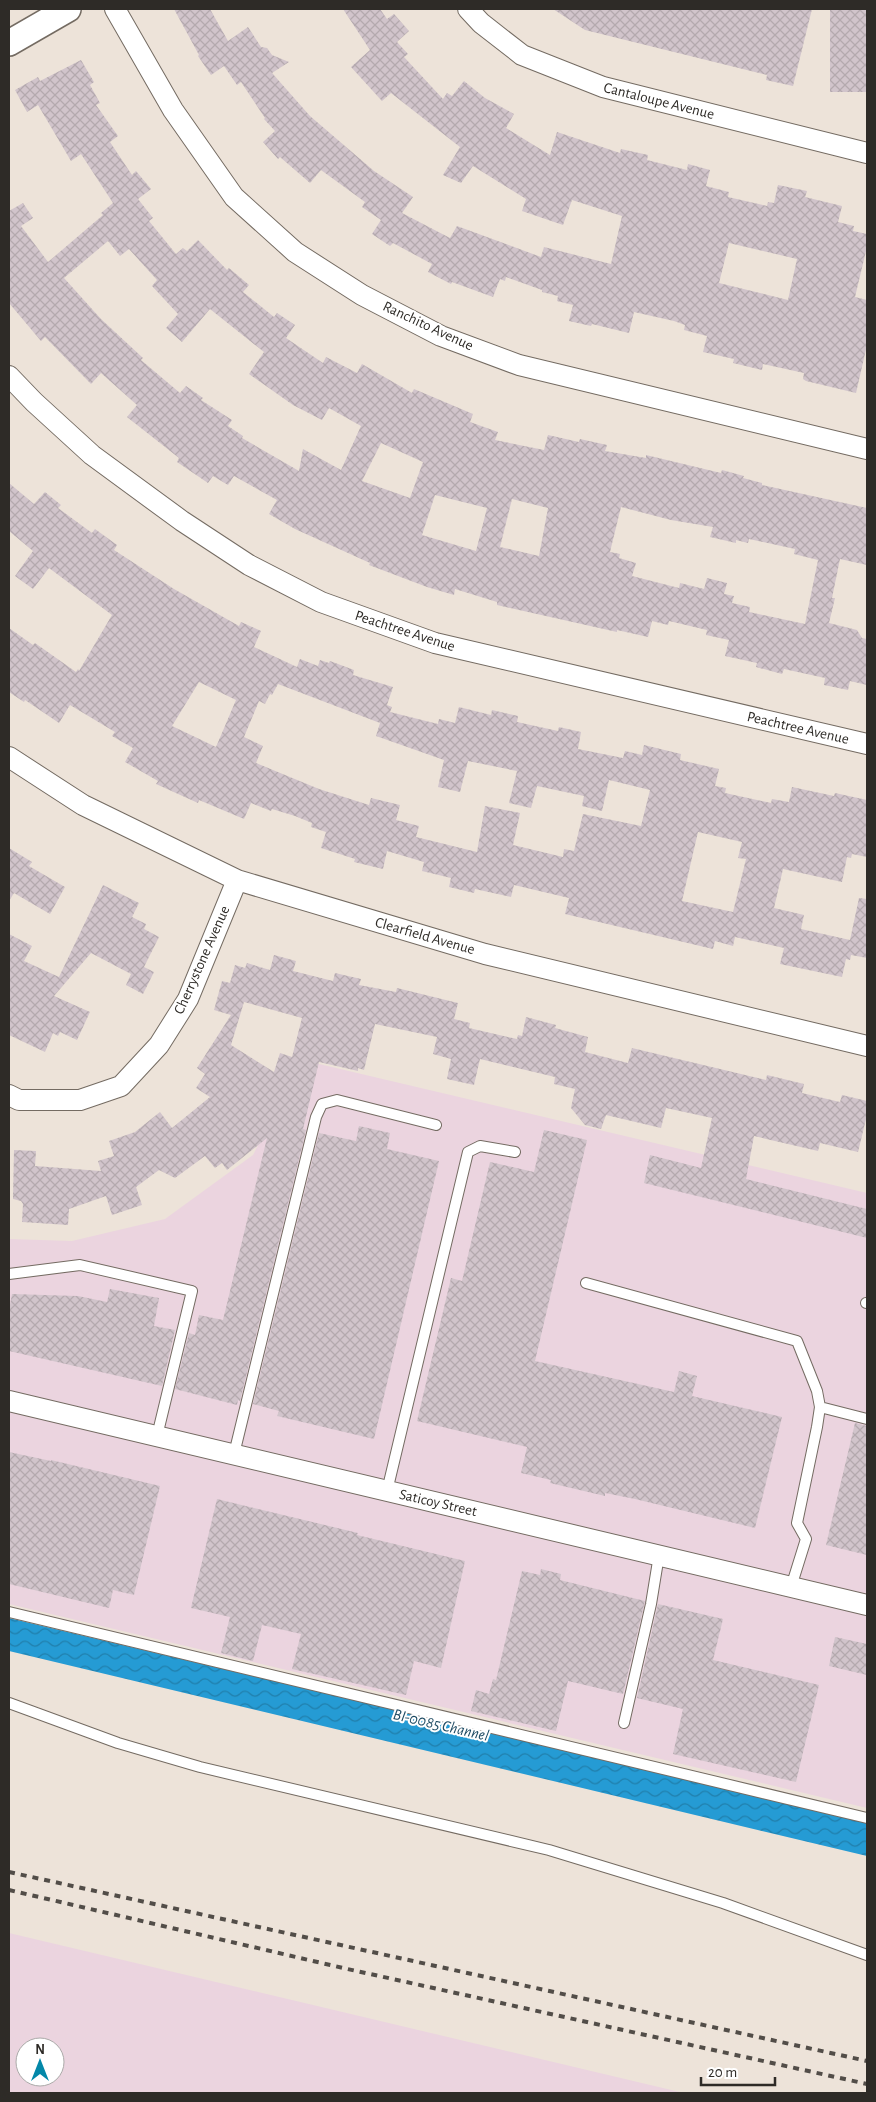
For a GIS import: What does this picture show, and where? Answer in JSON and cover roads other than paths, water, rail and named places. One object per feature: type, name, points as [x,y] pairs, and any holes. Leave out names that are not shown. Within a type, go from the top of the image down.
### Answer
[{"type":"street","points":[[9,43],[68,9]]},
{"type":"street","name":"Ranchito Avenue","points":[[115,9],[173,110],[234,197],[295,252],[362,295],[441,336],[519,365],[867,449]]},
{"type":"street","name":"Cantaloupe Avenue","points":[[468,9],[481,23],[522,55],[603,87],[867,153]]},
{"type":"street","name":"Peachtree Avenue","points":[[9,376],[34,402],[92,454],[182,521],[249,565],[321,602],[435,643],[867,744]]},
{"type":"street","name":"Clearfield Avenue","points":[[9,758],[83,805],[237,880],[485,954],[867,1046]]},
{"type":"street","name":"Cherrystone Avenue","points":[[9,1095],[19,1100],[80,1100],[121,1086],[159,1045],[188,999],[237,880]]},
{"type":"street","name":"Saticoy Street","points":[[9,1401],[867,1605]]},
{"type":"lane","points":[[234,1454],[316,1116],[322,1104],[337,1100],[436,1125]]},
{"type":"lane","points":[[388,1491],[468,1152],[480,1146],[514,1152]]},
{"type":"lane","points":[[9,1274],[80,1265],[192,1291],[157,1436]]},
{"type":"lane","points":[[586,1282],[797,1341],[817,1391],[820,1407],[818,1426],[798,1523],[806,1540],[791,1587]]},
{"type":"lane","points":[[820,1407],[867,1419]]},
{"type":"lane","points":[[624,1723],[651,1604],[658,1555]]},
{"type":"lane","points":[[9,1612],[867,1818]]},
{"type":"lane","points":[[9,1703],[118,1743],[200,1767],[549,1850],[723,1903],[867,1955]]},
{"type":"water","name":"BI-0085 Channel","points":[[9,1618],[867,1822],[867,1856],[9,1651]]},
{"type":"railway","points":[[9,1872],[867,2061]]},
{"type":"railway","points":[[9,1890],[343,1968],[867,2084]]}]
